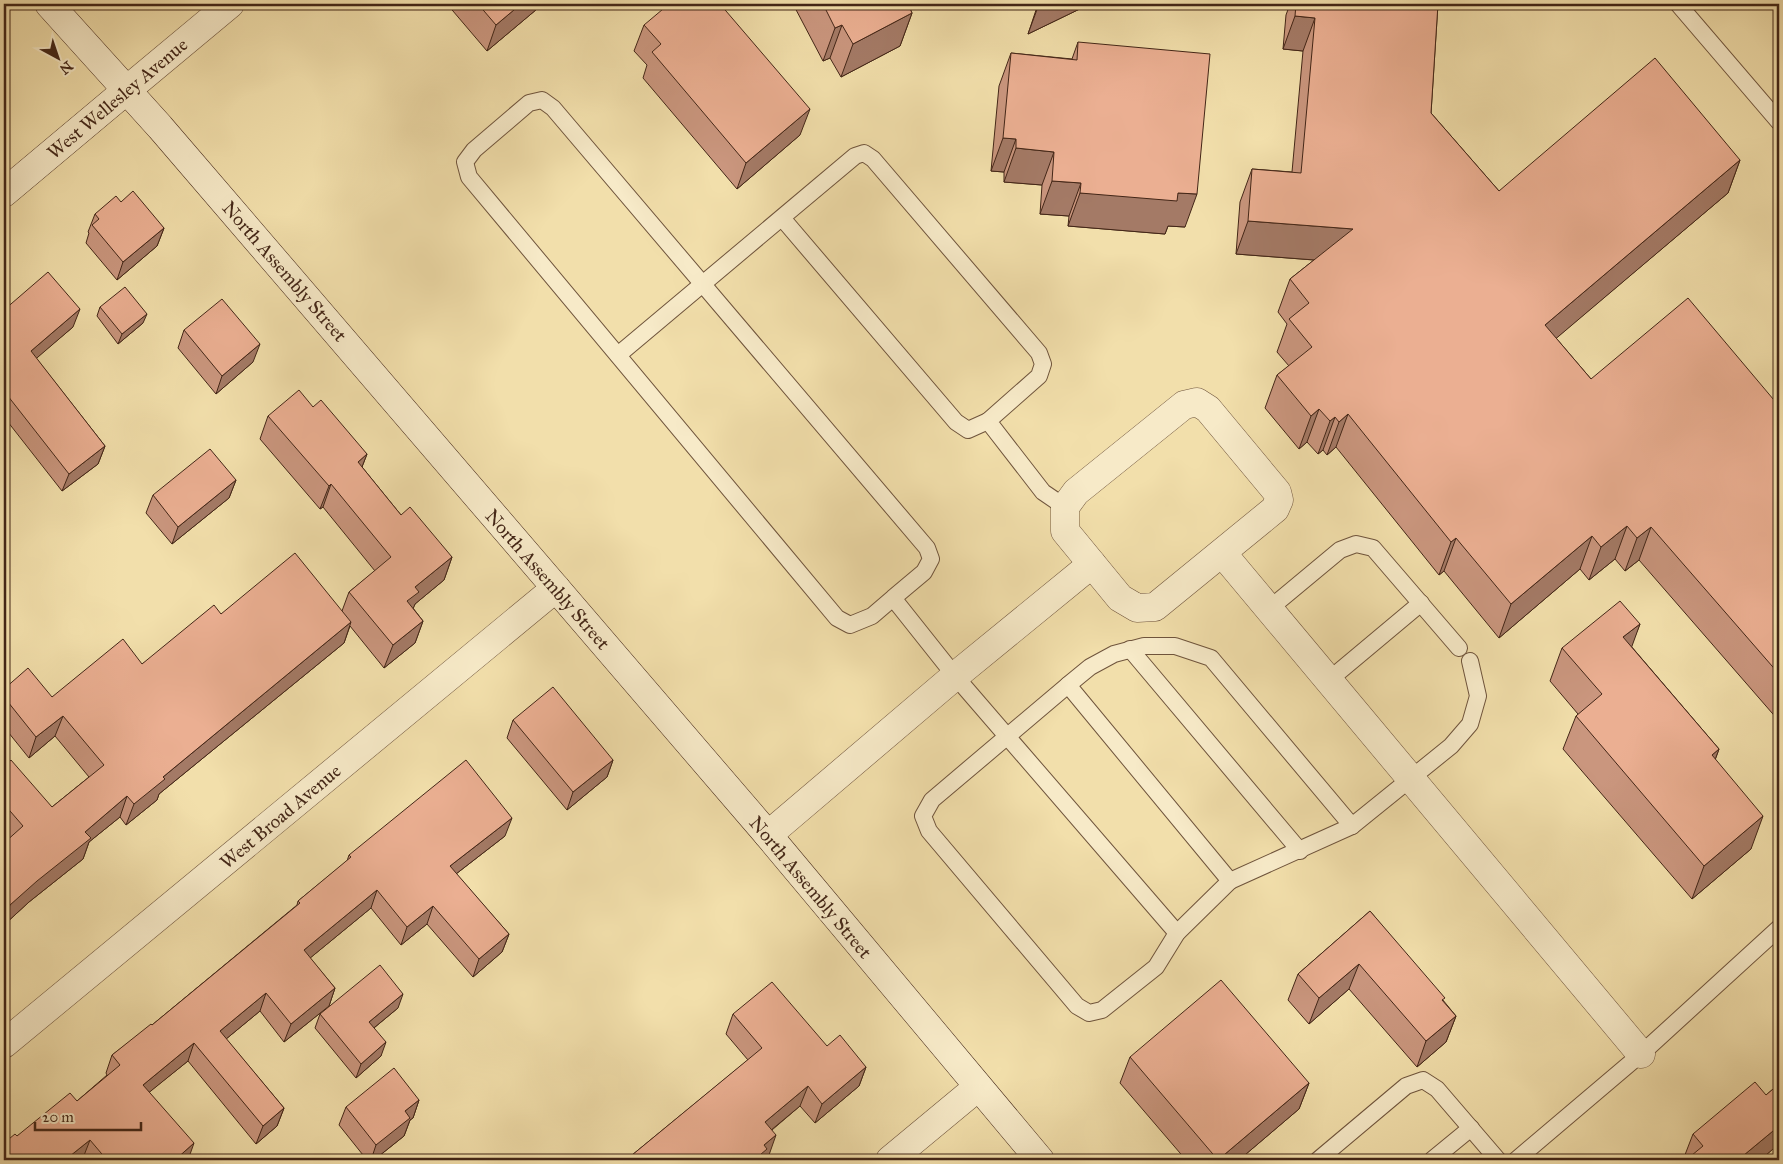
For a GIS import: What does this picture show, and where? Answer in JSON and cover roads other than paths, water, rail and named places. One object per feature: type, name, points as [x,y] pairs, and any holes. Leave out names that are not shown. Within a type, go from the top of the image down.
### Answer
[{"type":"street","name":"North Assembly Street","points":[[49,4],[128,89],[768,835],[1040,1160]]},
{"type":"street","name":"West Wellesley Avenue","points":[[4,193],[230,4]]},
{"type":"street","points":[[1197,402],[1208,409],[1277,492],[1279,500],[1275,509],[1223,554],[1155,607],[1137,608],[1120,598],[1065,531],[1065,507],[1076,492],[1184,405],[1197,402]]},
{"type":"street","points":[[1223,554],[1641,1054]]},
{"type":"street","points":[[768,835],[955,676],[1092,564]]},
{"type":"street","name":"West Broad Avenue","points":[[4,1044],[556,588]]},
{"type":"street","points":[[890,1160],[978,1086]]},
{"type":"lane","points":[[1678,4],[1779,122]]},
{"type":"lane","points":[[542,100],[553,108],[927,548],[931,559],[924,572],[872,616],[850,625],[837,618],[618,355],[470,177],[465,162],[474,150],[529,103],[542,100]]},
{"type":"lane","points":[[618,355],[855,156],[864,153],[873,159],[1039,353],[1044,364],[1039,376],[988,421],[968,430],[956,422],[782,218]]},
{"type":"lane","points":[[988,421],[1043,492],[1065,507]]},
{"type":"lane","points":[[1269,608],[1340,550],[1356,544],[1374,548],[1459,648]]},
{"type":"lane","points":[[893,598],[955,676],[1177,933]]},
{"type":"lane","points":[[1328,680],[1421,603]]},
{"type":"lane","points":[[1352,826],[1211,658],[1175,646],[1144,646],[1114,654],[1090,667],[932,800],[924,816],[929,831],[1078,1006],[1088,1013],[1102,1010],[1156,967],[1177,933],[1230,881],[1352,826],[1451,746],[1470,724],[1478,696],[1470,661]]},
{"type":"lane","points":[[1130,650],[1300,851]]},
{"type":"lane","points":[[1068,685],[1230,881]]},
{"type":"lane","points":[[1516,1160],[1641,1054],[1779,928]]},
{"type":"lane","points":[[1318,1160],[1406,1086],[1423,1080],[1437,1089],[1498,1160]]},
{"type":"lane","points":[[1432,1160],[1471,1128]]}]
